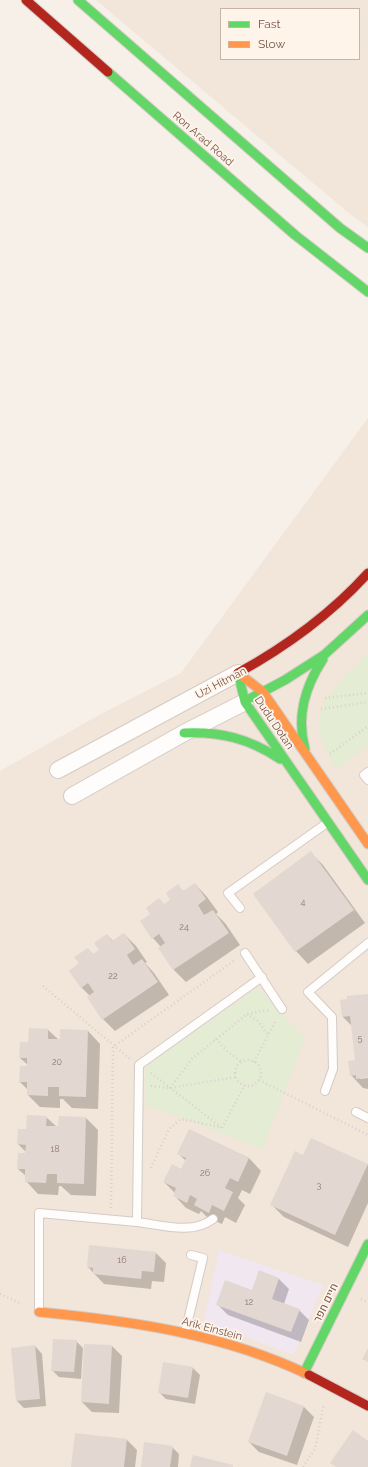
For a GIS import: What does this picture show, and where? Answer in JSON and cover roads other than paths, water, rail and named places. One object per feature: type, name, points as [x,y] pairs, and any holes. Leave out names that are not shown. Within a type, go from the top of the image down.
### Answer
[{"type":"street","name":"Ron Arad Road","points":[[26,0],[295,235],[368,292]]},
{"type":"street","name":"Ron Arad Road","points":[[78,0],[322,213],[368,248]]},
{"type":"street","name":"Uzi Hitman","points":[[58,770],[271,656],[309,631],[342,602],[368,574]]},
{"type":"street","points":[[72,796],[184,733],[299,672],[331,650],[368,615]]},
{"type":"street","points":[[307,756],[301,733],[301,712],[303,701],[316,670],[331,650]]},
{"type":"street","name":"Dudu Dotan","points":[[238,673],[263,692],[368,844]]},
{"type":"street","name":"Dudu Dotan","points":[[238,673],[245,702],[368,880]]},
{"type":"street","points":[[184,733],[208,732],[242,739],[272,753],[291,768]]},
{"type":"street","name":"חיים חפר","points":[[304,1373],[368,1244]]},
{"type":"street","name":"Arik Einstein","points":[[39,1312],[92,1317],[185,1333],[237,1347],[304,1373],[328,1384],[368,1406]]},
{"type":"lane","points":[[368,772],[364,775],[368,780]]},
{"type":"lane","points":[[240,908],[228,893],[328,822]]},
{"type":"lane","points":[[325,1091],[333,1069],[332,1018],[308,992],[368,943]]},
{"type":"lane","points":[[245,953],[282,1008]]},
{"type":"lane","points":[[137,1222],[139,1065],[262,977]]},
{"type":"lane","points":[[356,1112],[368,1118]]},
{"type":"lane","points":[[39,1312],[39,1213],[137,1222],[190,1229],[205,1225],[213,1219]]},
{"type":"lane","points":[[185,1333],[202,1258],[191,1255]]}]
